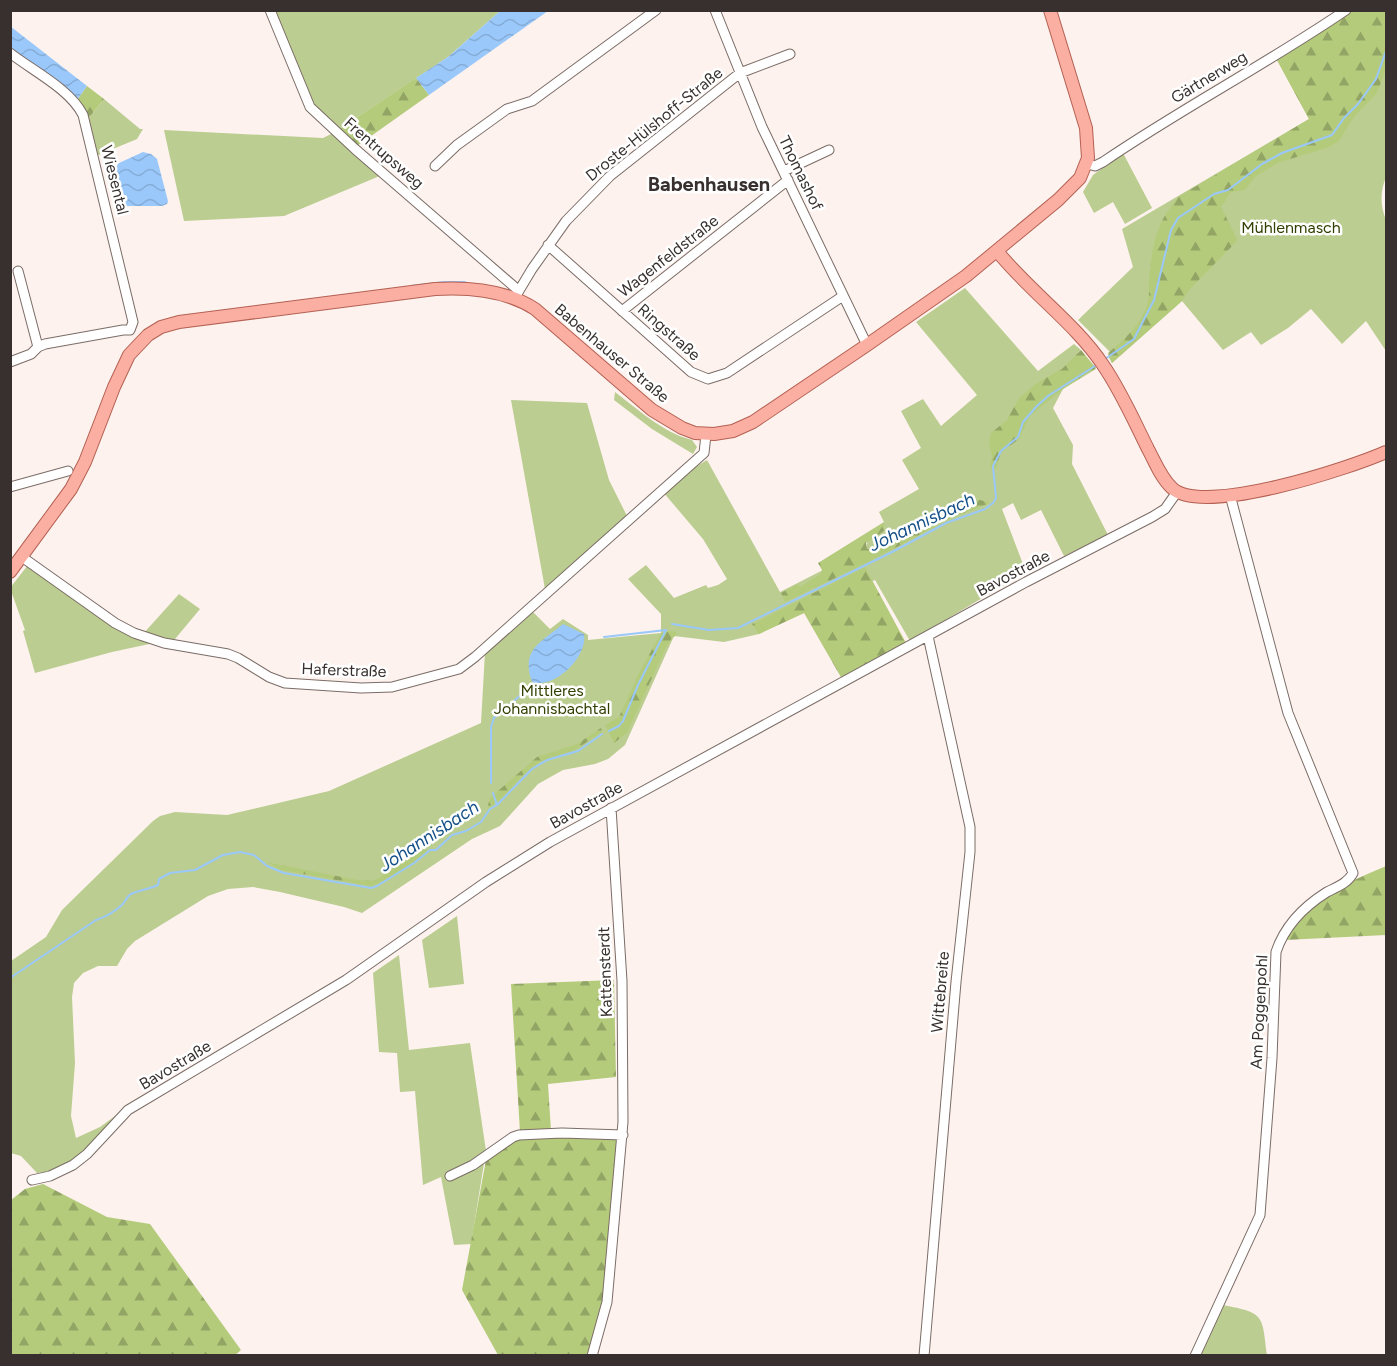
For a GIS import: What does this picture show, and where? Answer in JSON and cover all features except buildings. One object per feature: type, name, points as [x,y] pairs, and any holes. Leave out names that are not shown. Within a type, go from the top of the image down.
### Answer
[{"type":"main road","points":[[706,435],[725,433],[753,422],[867,345],[997,251],[1068,191],[1080,178],[1087,164],[1089,152],[1086,128],[1050,10]]},
{"type":"main road","points":[[997,251],[1018,276],[1097,357],[1161,474],[1177,492],[1198,498],[1230,495],[1328,473],[1386,452]]},
{"type":"main road","name":"Babenhauser Straße","points":[[10,572],[71,489],[85,462],[124,365],[132,351],[142,340],[161,327],[179,322],[435,289],[471,288],[517,294],[652,410],[682,428],[706,435]]},
{"type":"street","name":"Frentrupsweg","points":[[270,10],[310,107],[517,294]]},
{"type":"street","points":[[435,166],[457,145],[507,109],[532,101],[656,10]]},
{"type":"street","name":"Thomashof","points":[[715,10],[762,127],[867,345]]},
{"type":"street","name":"Gärtnerweg","points":[[1087,164],[1095,166],[1103,162],[1181,111],[1272,58],[1347,10]]},
{"type":"street","name":"Wiesental","points":[[10,53],[64,93],[83,115],[133,322],[130,330]]},
{"type":"street","name":"Droste-Hülshoff-Straße","points":[[517,294],[566,221],[610,176],[740,73],[790,54]]},
{"type":"street","name":"Wagenfeldstraße","points":[[622,310],[786,176],[829,150]]},
{"type":"street","name":"Ringstraße","points":[[548,245],[691,372],[708,380],[727,374],[843,296]]},
{"type":"street","points":[[18,271],[38,347]]},
{"type":"street","points":[[10,362],[31,354],[38,347],[107,333],[130,330],[142,340]]},
{"type":"street","name":"Haferstraße","points":[[22,557],[115,623],[146,638],[228,654],[269,677],[285,683],[361,688],[392,687],[459,669],[475,657],[704,453],[706,435]]},
{"type":"street","points":[[10,487],[68,471]]},
{"type":"street","name":"Bavostraße","points":[[32,1180],[50,1176],[72,1165],[87,1154],[128,1110],[306,1005],[506,868],[610,808],[1026,582],[1152,517],[1165,509],[1177,492]]},
{"type":"street","name":"Am Poggenpohl","points":[[1195,1356],[1257,1226],[1260,1215],[1272,1058],[1276,952],[1279,942],[1287,927],[1298,914],[1310,903],[1345,882],[1353,873],[1288,713],[1230,495]]},
{"type":"street","name":"Wittebreite","points":[[924,1356],[956,982],[970,852],[970,827],[928,636]]},
{"type":"street","name":"Kattensterdt","points":[[592,1356],[607,1302],[623,1135],[622,981],[610,808]]},
{"type":"street","points":[[450,1176],[473,1165],[519,1135],[554,1133],[623,1135]]},
{"type":"green space","points":[[273,11],[500,11],[448,57],[338,130],[312,107]]},
{"type":"green space","name":"Mühlenmasch","points":[[1353,11],[1386,11],[1386,177],[1382,198],[1386,220],[1386,351],[1366,321],[1342,344],[1311,309],[1288,328],[1261,345],[1251,332],[1223,350],[1182,301],[1112,363],[1108,356],[1110,352],[1078,320],[1133,267],[1122,229],[1309,119],[1277,60]]},
{"type":"green space","points":[[1353,11],[1386,11],[1386,69],[1377,93],[1354,117],[1338,142],[1327,148],[1280,162],[1256,176],[1245,190],[1231,192],[1221,207],[1237,239],[1236,242],[1190,289],[1182,301],[1112,363],[1108,353],[1132,331],[1145,310],[1149,299],[1149,279],[1156,235],[1170,207],[1178,197],[1309,119],[1277,60]]},
{"type":"green space","points":[[416,78],[429,95],[357,146],[338,130]]},
{"type":"green space","points":[[87,86],[104,99],[88,119],[77,100]]},
{"type":"green space","points":[[104,99],[140,129],[143,129],[137,139],[96,156],[88,119]]},
{"type":"green space","points":[[164,130],[323,138],[333,133],[382,175],[284,216],[184,221]]},
{"type":"green space","points":[[1123,153],[1152,208],[1125,224],[1113,202],[1094,213],[1083,192],[1093,175]]},
{"type":"green space","name":"Mittleres Johannisbachtal","points":[[965,288],[1038,371],[1074,344],[1081,350],[1078,353],[1096,369],[1063,389],[1053,408],[1073,445],[1072,464],[1108,535],[1064,556],[1041,510],[1021,520],[1013,503],[1002,509],[1026,572],[910,641],[875,580],[759,634],[724,642],[674,636],[625,745],[608,759],[563,770],[538,784],[500,826],[472,839],[362,913],[253,887],[228,889],[208,896],[135,941],[127,949],[117,966],[98,966],[83,973],[74,983],[72,997],[75,1063],[71,1116],[76,1138],[100,1127],[122,1111],[85,1151],[63,1166],[50,1171],[37,1173],[21,1156],[11,1153],[11,961],[46,937],[62,910],[153,821],[160,816],[175,812],[227,815],[329,791],[481,723],[485,652],[531,610],[550,629],[563,619],[588,635],[588,640],[661,633],[661,614],[628,579],[646,565],[674,598],[706,585],[708,588],[718,585],[727,579],[703,539],[663,492],[687,472],[707,460],[780,592],[866,548],[868,540],[884,531],[884,522],[879,512],[919,489],[902,460],[921,448],[901,411],[923,399],[941,426],[977,395],[916,322]]},
{"type":"green space","points":[[1081,350],[1096,368],[1063,389],[1030,416],[1019,439],[1002,452],[996,469],[990,468],[991,433],[1007,420],[1019,398],[1037,383],[1062,369]]},
{"type":"green space","points":[[615,392],[661,426],[692,440],[697,447],[693,454],[652,429],[614,400]]},
{"type":"green space","points":[[511,400],[587,403],[609,480],[627,516],[545,589]]},
{"type":"green space","points":[[980,500],[990,503],[951,518],[867,563],[785,602],[781,593],[798,584],[800,587],[821,574],[822,570],[818,563],[884,522],[884,531],[866,543],[867,549],[913,532],[954,509]]},
{"type":"green space","points":[[28,565],[154,643],[35,673],[23,631],[25,630],[10,588]]},
{"type":"green space","points":[[865,567],[906,643],[842,679],[804,613],[759,634],[752,624]]},
{"type":"green space","points":[[179,594],[200,609],[175,639],[143,634]]},
{"type":"green space","points":[[676,632],[677,635],[666,647],[627,733],[614,743],[605,725],[619,717],[661,633]]},
{"type":"green space","points":[[601,728],[602,732],[575,750],[539,762],[522,776],[502,798],[487,809],[490,798],[537,757],[577,744]]},
{"type":"green space","points":[[423,850],[428,850],[409,866],[385,881],[370,886],[281,870],[266,862],[357,880],[374,881]]},
{"type":"green space","points":[[1386,866],[1386,935],[1285,940],[1298,920],[1316,902],[1339,888]]},
{"type":"green space","points":[[457,916],[464,984],[429,988],[422,940]]},
{"type":"green space","points":[[399,955],[409,1050],[470,1043],[486,1151],[471,1244],[454,1245],[441,1177],[423,1185],[415,1091],[400,1092],[397,1053],[379,1052],[373,973]]},
{"type":"green space","points":[[614,980],[616,1077],[548,1084],[551,1131],[520,1132],[511,984]]},
{"type":"green space","points":[[551,1136],[618,1138],[603,1298],[587,1355],[498,1355],[462,1290],[486,1160],[517,1138]]},
{"type":"green space","points":[[43,1184],[107,1217],[150,1224],[241,1350],[234,1356],[11,1355],[11,1200],[25,1189]]},
{"type":"green space","points":[[1223,1305],[1247,1311],[1259,1318],[1264,1331],[1267,1355],[1200,1356]]},
{"type":"water","points":[[500,11],[548,11],[429,95],[416,78],[448,57]]},
{"type":"water","points":[[10,26],[87,86],[77,100],[70,92],[11,48]]},
{"type":"water","points":[[143,152],[157,159],[167,204],[122,206],[114,169],[119,163]]},
{"type":"water","points":[[563,624],[584,634],[581,652],[568,670],[559,676],[541,683],[532,682],[529,671],[531,654],[541,641]]},
{"type":"waterway","name":"Johannisbach","points":[[1105,359],[1134,339],[1154,300],[1171,230],[1178,218],[1214,194],[1228,190],[1262,164],[1282,153],[1332,135],[1376,79],[1386,51]]},
{"type":"waterway","points":[[411,286],[465,282]]},
{"type":"waterway","name":"Johannisbach","points":[[672,624],[709,630],[738,628],[946,523],[985,509],[996,498],[993,466],[1001,451],[1018,437],[1023,422],[1048,396],[1098,364]]},
{"type":"waterway","name":"Johannisbach","points":[[604,637],[666,630]]},
{"type":"waterway","points":[[609,731],[623,721],[638,685],[666,630]]},
{"type":"waterway","name":"Johannisbach","points":[[491,783],[491,727],[494,718],[535,683]]},
{"type":"waterway","points":[[497,805],[532,769],[547,760],[578,751],[602,734]]},
{"type":"waterway","name":"Johannisbach","points":[[10,978],[96,920],[113,912],[131,894],[158,885],[159,879],[170,873],[195,870],[223,855],[240,852],[254,855],[267,866],[284,873],[371,888],[377,886],[430,850],[436,850],[452,835],[466,831],[481,822],[490,809],[497,805],[493,793]]},
{"type":"district","name":"Babenhausen","points":[[709,184]]}]
